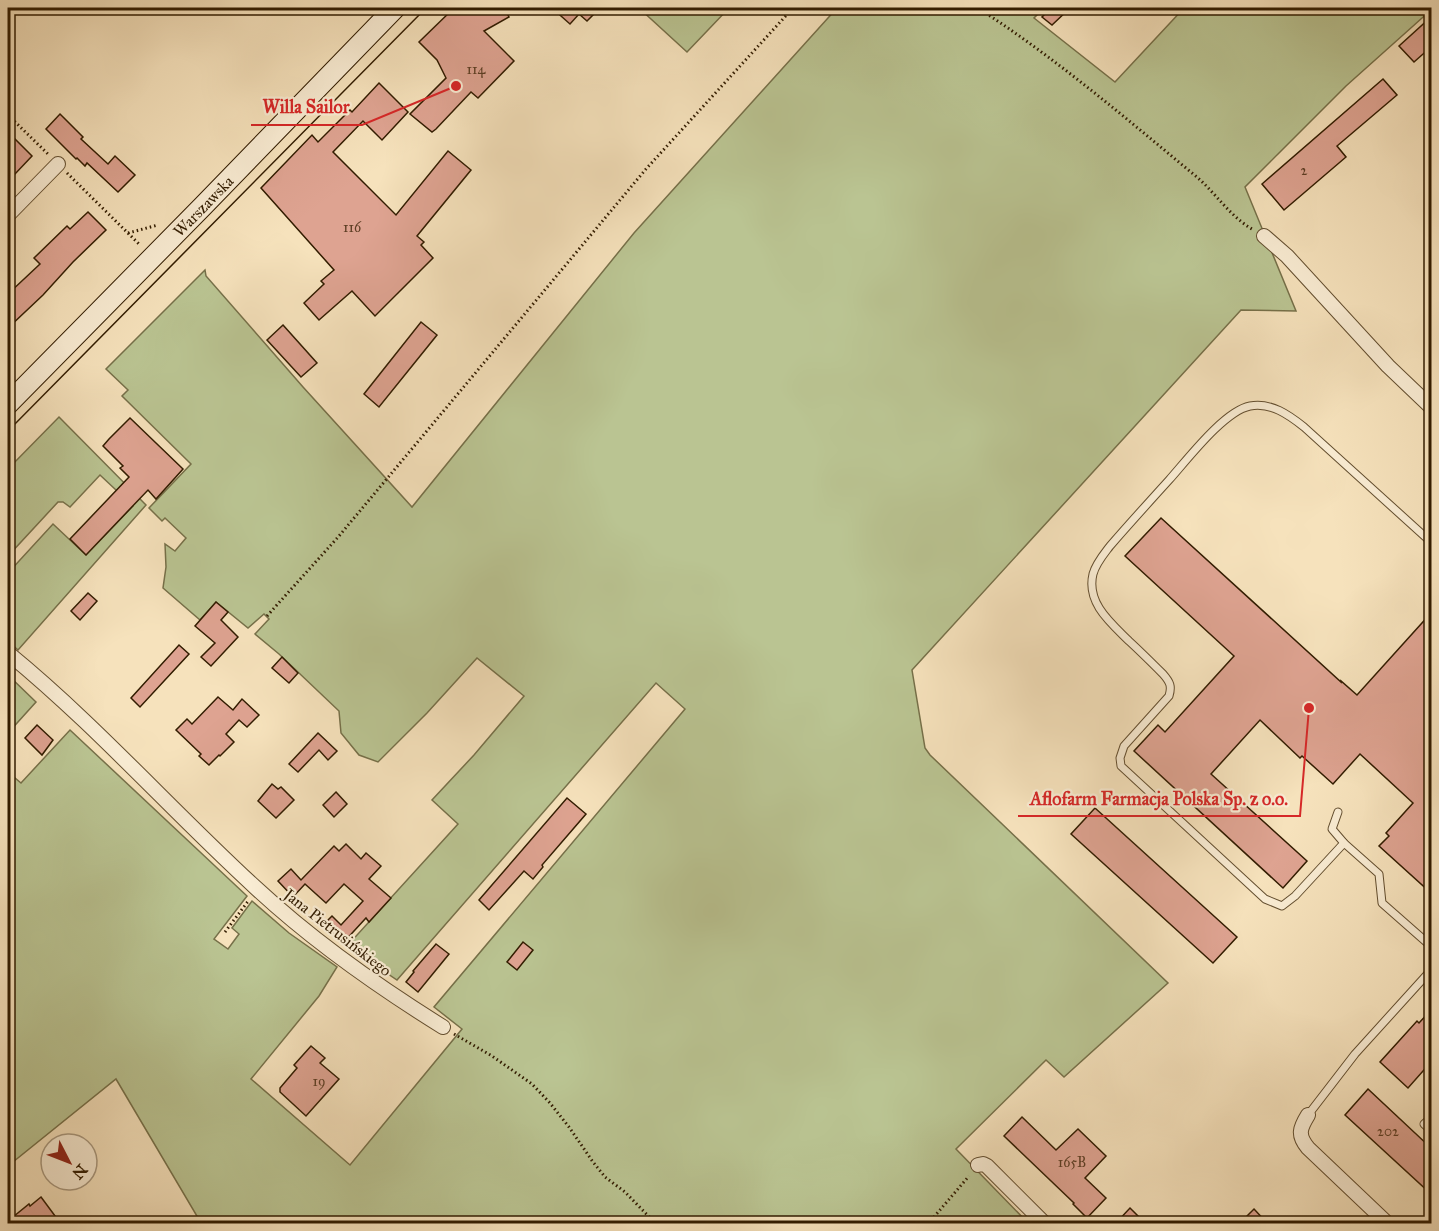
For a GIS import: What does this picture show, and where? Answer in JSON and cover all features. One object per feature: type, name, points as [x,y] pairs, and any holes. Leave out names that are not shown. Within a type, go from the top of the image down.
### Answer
[{"type":"main road","name":"Warszawska","points":[[8,404],[395,8]]},
{"type":"street","points":[[8,215],[58,164]]},
{"type":"street","points":[[1264,237],[1287,256],[1388,366],[1431,408]]},
{"type":"street","name":"Jana Pietrusińskiego","points":[[8,652],[60,699],[243,876],[303,930],[402,1002],[443,1027]]},
{"type":"street","points":[[1308,1115],[1302,1124],[1300,1133],[1302,1141],[1388,1224]]},
{"type":"street","points":[[978,1166],[983,1164],[987,1166],[1045,1224]]},
{"type":"lane","points":[[1344,843],[1295,897],[1282,906],[1265,899],[1121,766],[1120,758],[1124,746],[1169,696],[1170,682],[1104,617],[1096,604],[1092,591],[1093,574],[1110,546],[1206,438],[1227,418],[1250,406],[1265,406],[1279,411],[1304,427],[1431,543]]},
{"type":"lane","points":[[1338,812],[1332,830],[1379,874],[1382,903],[1431,947]]},
{"type":"lane","points":[[1308,1115],[1354,1054],[1431,969]]},
{"type":"lane","points":[[1431,1117],[1424,1124],[1431,1131]]},
{"type":"path","points":[[267,616],[339,537],[646,169],[792,8]]},
{"type":"path","points":[[978,8],[1018,34],[1116,108],[1158,146],[1194,174],[1238,219],[1264,237]]},
{"type":"path","points":[[8,115],[139,244]]},
{"type":"path","points":[[128,233],[158,225]]},
{"type":"path","points":[[225,933],[249,898]]},
{"type":"path","points":[[443,1027],[492,1056],[532,1084],[563,1119],[605,1176],[625,1192],[656,1224]]},
{"type":"path","points":[[928,1224],[978,1166]]},
{"type":"green space","points":[[639,8],[729,8],[687,52]]},
{"type":"green space","points":[[837,8],[1044,8],[1034,18],[1115,82],[1184,8],[1431,8],[1346,86],[1245,187],[1296,311],[1241,310],[912,670],[925,748],[930,755],[1168,983],[1064,1077],[1046,1060],[956,1149],[1028,1223],[201,1223],[116,1079],[50,1132],[39,1132],[39,1141],[8,1166],[8,772],[21,783],[70,730],[247,896],[214,939],[228,949],[239,934],[232,928],[252,901],[289,933],[337,967],[319,996],[251,1079],[350,1165],[462,1029],[434,1007],[685,709],[656,683],[397,980],[347,946],[458,824],[432,800],[524,696],[477,658],[378,762],[359,755],[341,733],[339,711],[255,634],[269,619],[264,614],[248,628],[216,602],[200,620],[163,588],[166,567],[165,544],[175,551],[186,538],[165,518],[162,521],[149,508],[191,464],[122,396],[128,390],[106,369],[205,270],[206,276],[412,507],[634,233]]},
{"type":"green space","points":[[59,417],[146,505],[18,650],[8,641],[8,573],[53,524],[86,555],[133,506],[100,475],[70,507],[63,502],[58,502],[8,556],[8,469]]},
{"type":"green space","points":[[8,675],[36,702],[8,733]]},
{"type":"building","points":[[454,8],[504,8],[509,17],[484,31],[514,61],[478,98],[471,92],[432,132],[410,114],[446,78],[437,60],[419,42]]},
{"type":"building","points":[[552,8],[600,8],[587,21],[579,14],[570,24]]},
{"type":"building","points":[[1051,8],[1070,8],[1052,25],[1042,17]]},
{"type":"building","points":[[1431,17],[1431,47],[1414,62],[1399,46]]},
{"type":"building","points":[[1383,79],[1397,95],[1337,146],[1346,157],[1284,210],[1262,184]]},
{"type":"building","points":[[379,83],[408,112],[382,140],[363,121],[333,152],[396,215],[448,151],[471,170],[417,236],[424,242],[421,245],[433,258],[375,316],[352,291],[319,320],[304,303],[324,284],[321,281],[334,270],[261,188],[312,135],[318,142],[350,110],[352,112]]},
{"type":"building","points":[[60,114],[83,137],[81,139],[108,164],[115,156],[135,175],[118,192],[87,163],[85,166],[76,159],[46,129]]},
{"type":"building","points":[[8,132],[32,156],[15,174],[8,167]]},
{"type":"building","points":[[88,212],[106,230],[8,328],[8,294],[40,264],[34,258],[67,226],[70,229]]},
{"type":"building","points":[[421,322],[437,335],[379,407],[364,394]]},
{"type":"building","points":[[283,325],[317,363],[301,377],[267,340]]},
{"type":"building","points":[[130,418],[183,469],[156,499],[148,490],[86,555],[70,539],[129,477],[120,468],[123,466],[103,446]]},
{"type":"building","points":[[1161,518],[1357,695],[1431,613],[1431,893],[1379,846],[1389,836],[1386,833],[1413,803],[1360,754],[1333,784],[1302,756],[1300,758],[1260,720],[1211,774],[1307,861],[1283,888],[1134,751],[1158,725],[1165,732],[1234,656],[1125,556]]},
{"type":"building","points":[[88,593],[97,601],[80,620],[71,611]]},
{"type":"building","points":[[216,602],[228,612],[221,620],[238,637],[211,666],[201,657],[215,643],[195,626]]},
{"type":"building","points":[[179,645],[189,654],[140,707],[131,698]]},
{"type":"building","points":[[282,657],[298,673],[289,683],[272,668]]},
{"type":"building","points":[[218,697],[233,710],[242,699],[259,715],[247,727],[239,720],[226,734],[234,742],[209,765],[176,730],[187,719],[192,724]]},
{"type":"building","points":[[37,725],[53,740],[42,755],[25,738]]},
{"type":"building","points":[[318,733],[337,751],[328,760],[319,750],[298,772],[289,764]]},
{"type":"building","points":[[272,784],[278,789],[281,787],[294,800],[276,818],[258,801]]},
{"type":"building","points":[[336,792],[347,804],[334,817],[323,805]]},
{"type":"building","points":[[567,798],[586,814],[542,865],[543,867],[533,879],[524,871],[489,910],[479,900]]},
{"type":"building","points":[[1095,808],[1237,937],[1213,963],[1071,834]]},
{"type":"building","points":[[346,844],[361,859],[366,853],[381,866],[369,879],[391,898],[369,922],[366,918],[343,943],[324,924],[332,916],[341,925],[363,901],[344,884],[326,903],[305,884],[293,897],[278,881],[291,869],[301,880],[334,846],[339,851]]},
{"type":"building","points":[[523,942],[533,950],[517,970],[507,962]]},
{"type":"building","points":[[436,944],[449,954],[418,992],[406,982]]},
{"type":"building","points":[[1431,1010],[1431,1062],[1408,1088],[1380,1062],[1417,1021],[1419,1023]]},
{"type":"building","points":[[311,1046],[325,1058],[320,1063],[339,1079],[306,1116],[280,1092],[280,1088],[297,1068],[294,1065]]},
{"type":"building","points":[[1368,1089],[1431,1148],[1431,1194],[1345,1115]]},
{"type":"building","points":[[1022,1117],[1056,1150],[1078,1129],[1106,1156],[1085,1178],[1106,1198],[1087,1218],[1004,1136]]},
{"type":"building","points":[[41,1197],[61,1224],[8,1224],[8,1221]]},
{"type":"building","points":[[1130,1208],[1146,1224],[1115,1224]]},
{"type":"building","points":[[1254,1209],[1268,1224],[1239,1224]]},
{"type":"tram line","points":[[8,431],[426,8]]},
{"type":"place","name":"Willa Sailor","points":[[456,86]]},
{"type":"place","name":"Aflofarm Farmacja Polska Sp. z o.o.","points":[[1309,708]]}]
